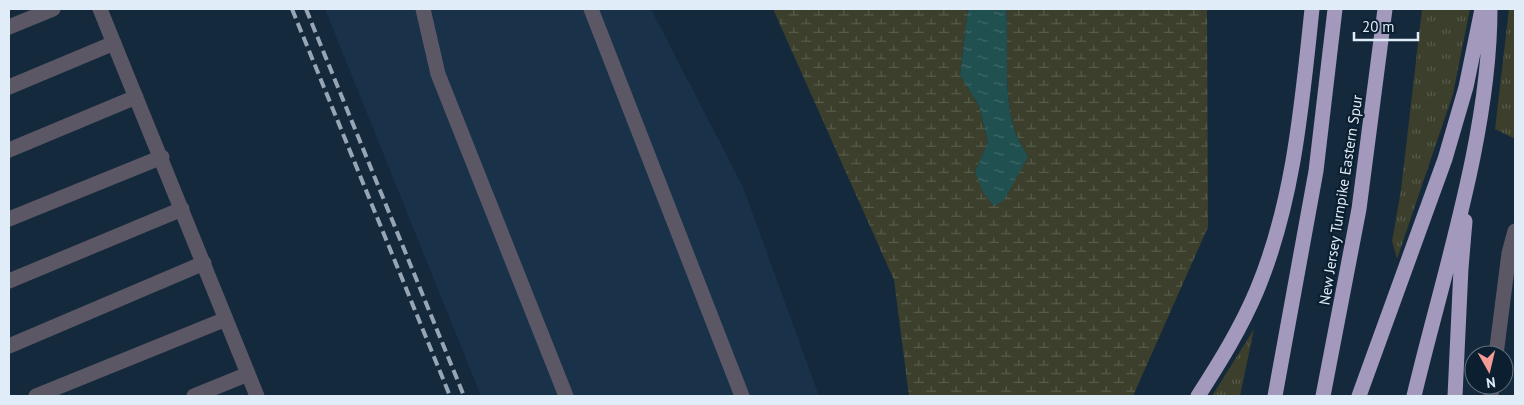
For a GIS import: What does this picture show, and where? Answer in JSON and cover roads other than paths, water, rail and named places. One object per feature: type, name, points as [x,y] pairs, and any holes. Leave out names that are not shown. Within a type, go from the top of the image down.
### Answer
[{"type":"highway","points":[[1198,396],[1248,310],[1274,241],[1294,154],[1312,9]]},
{"type":"highway","name":"New Jersey Turnpike Eastern Spur","points":[[1275,396],[1316,171],[1335,9]]},
{"type":"highway","name":"New Jersey Turnpike Eastern Spur","points":[[1323,396],[1359,209],[1386,9]]},
{"type":"highway","points":[[1359,396],[1448,151],[1466,87],[1482,9]]},
{"type":"highway","points":[[1455,396],[1461,268],[1471,164],[1483,91],[1490,9]]},
{"type":"highway","points":[[1414,396],[1471,164]]},
{"type":"lane","points":[[9,27],[53,9]]},
{"type":"lane","points":[[100,9],[162,157],[257,396]]},
{"type":"lane","points":[[423,9],[438,74],[566,396]]},
{"type":"lane","points":[[591,9],[742,396]]},
{"type":"lane","points":[[9,87],[114,43]]},
{"type":"lane","points":[[9,150],[136,97]]},
{"type":"lane","points":[[9,219],[162,157]]},
{"type":"lane","points":[[9,281],[182,209]]},
{"type":"lane","points":[[1497,345],[1507,262],[1515,231]]},
{"type":"lane","points":[[9,346],[204,263]]},
{"type":"lane","points":[[36,396],[226,319]]},
{"type":"lane","points":[[194,396],[248,374]]},
{"type":"water","points":[[968,9],[1006,9],[1007,85],[1011,115],[1015,133],[1028,157],[1004,200],[994,206],[983,192],[975,172],[988,142],[979,106],[960,75]]},
{"type":"railway","points":[[292,9],[450,396]]},
{"type":"railway","points":[[306,9],[464,396]]}]
